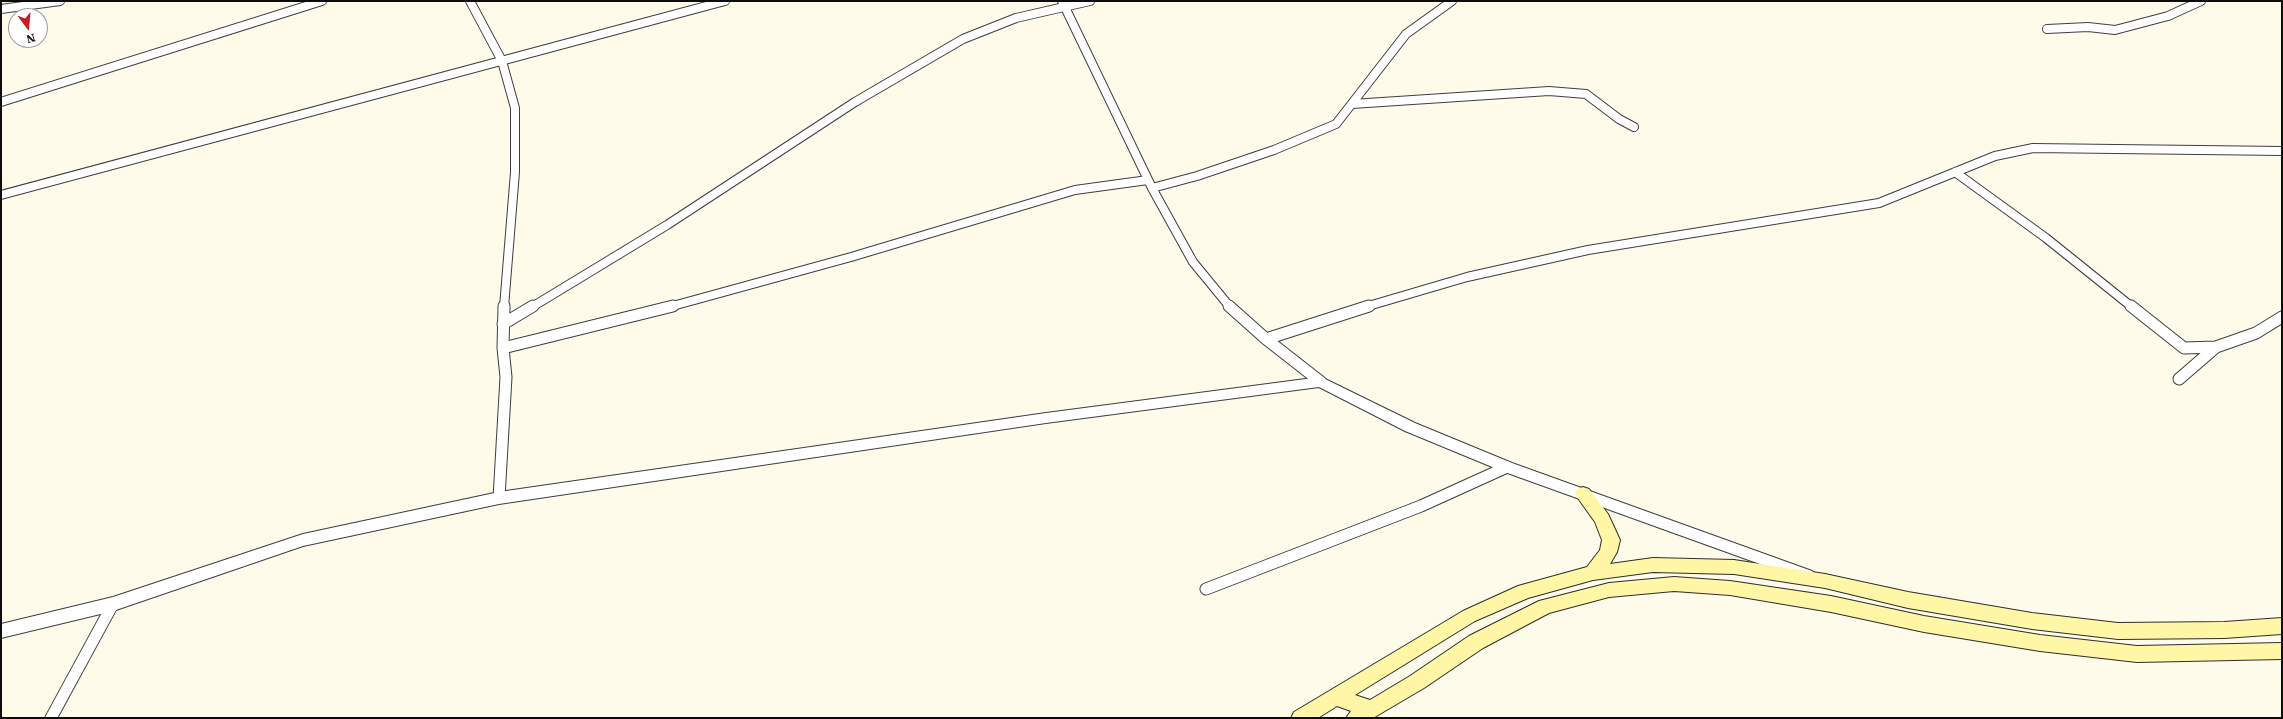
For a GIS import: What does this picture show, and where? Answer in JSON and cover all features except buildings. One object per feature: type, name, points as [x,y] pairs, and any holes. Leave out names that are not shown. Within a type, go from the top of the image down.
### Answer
[{"type":"main road","points":[[1583,494],[1602,519],[1611,540],[1608,552],[1593,573]]},
{"type":"main road","points":[[1301,718],[1468,616],[1524,591],[1593,573],[1653,565],[1734,567],[1825,581],[1908,600],[2024,620],[2118,631],[2224,630],[2282,626]]},
{"type":"main road","points":[[1336,697],[1364,714],[1476,642],[1546,606],[1609,590],[1674,584],[1730,588],[1830,604],[1924,624],[2040,644],[2137,654],[2254,653],[2282,651]]},
{"type":"street","points":[[1,9],[60,1]]},
{"type":"street","points":[[1,102],[92,75],[322,1]]},
{"type":"street","points":[[470,1],[502,61],[515,108],[515,172],[503,324],[503,348],[506,377],[499,498]]},
{"type":"street","points":[[1,195],[725,1]]},
{"type":"street","points":[[503,324],[667,225],[855,102],[963,38],[1016,18],[1064,4],[1090,1]]},
{"type":"street","points":[[503,348],[692,301],[843,260],[1075,190],[1150,184],[1197,176],[1274,150],[1336,124],[1406,34],[1452,1]]},
{"type":"street","points":[[2047,29],[2088,27],[2115,30],[2168,16],[2201,1]]},
{"type":"street","points":[[1064,4],[1150,184],[1193,262],[1226,303],[1266,339],[1321,382],[1410,427],[1507,467],[1825,581]]},
{"type":"street","points":[[1352,104],[1549,91],[1586,94],[1619,119],[1634,127]]},
{"type":"street","points":[[1266,339],[1337,315],[1466,277],[1588,250],[1879,202],[1996,156],[2033,148],[2282,151]]},
{"type":"street","points":[[1955,172],[2046,238],[2184,348],[2216,346],[2256,333],[2282,317]]},
{"type":"street","points":[[2179,379],[2216,346]]},
{"type":"street","points":[[1,631],[112,604],[303,540],[499,498],[1054,417],[1321,382]]},
{"type":"street","points":[[1206,589],[1421,506],[1507,467]]},
{"type":"street","points":[[51,718],[112,604]]}]
